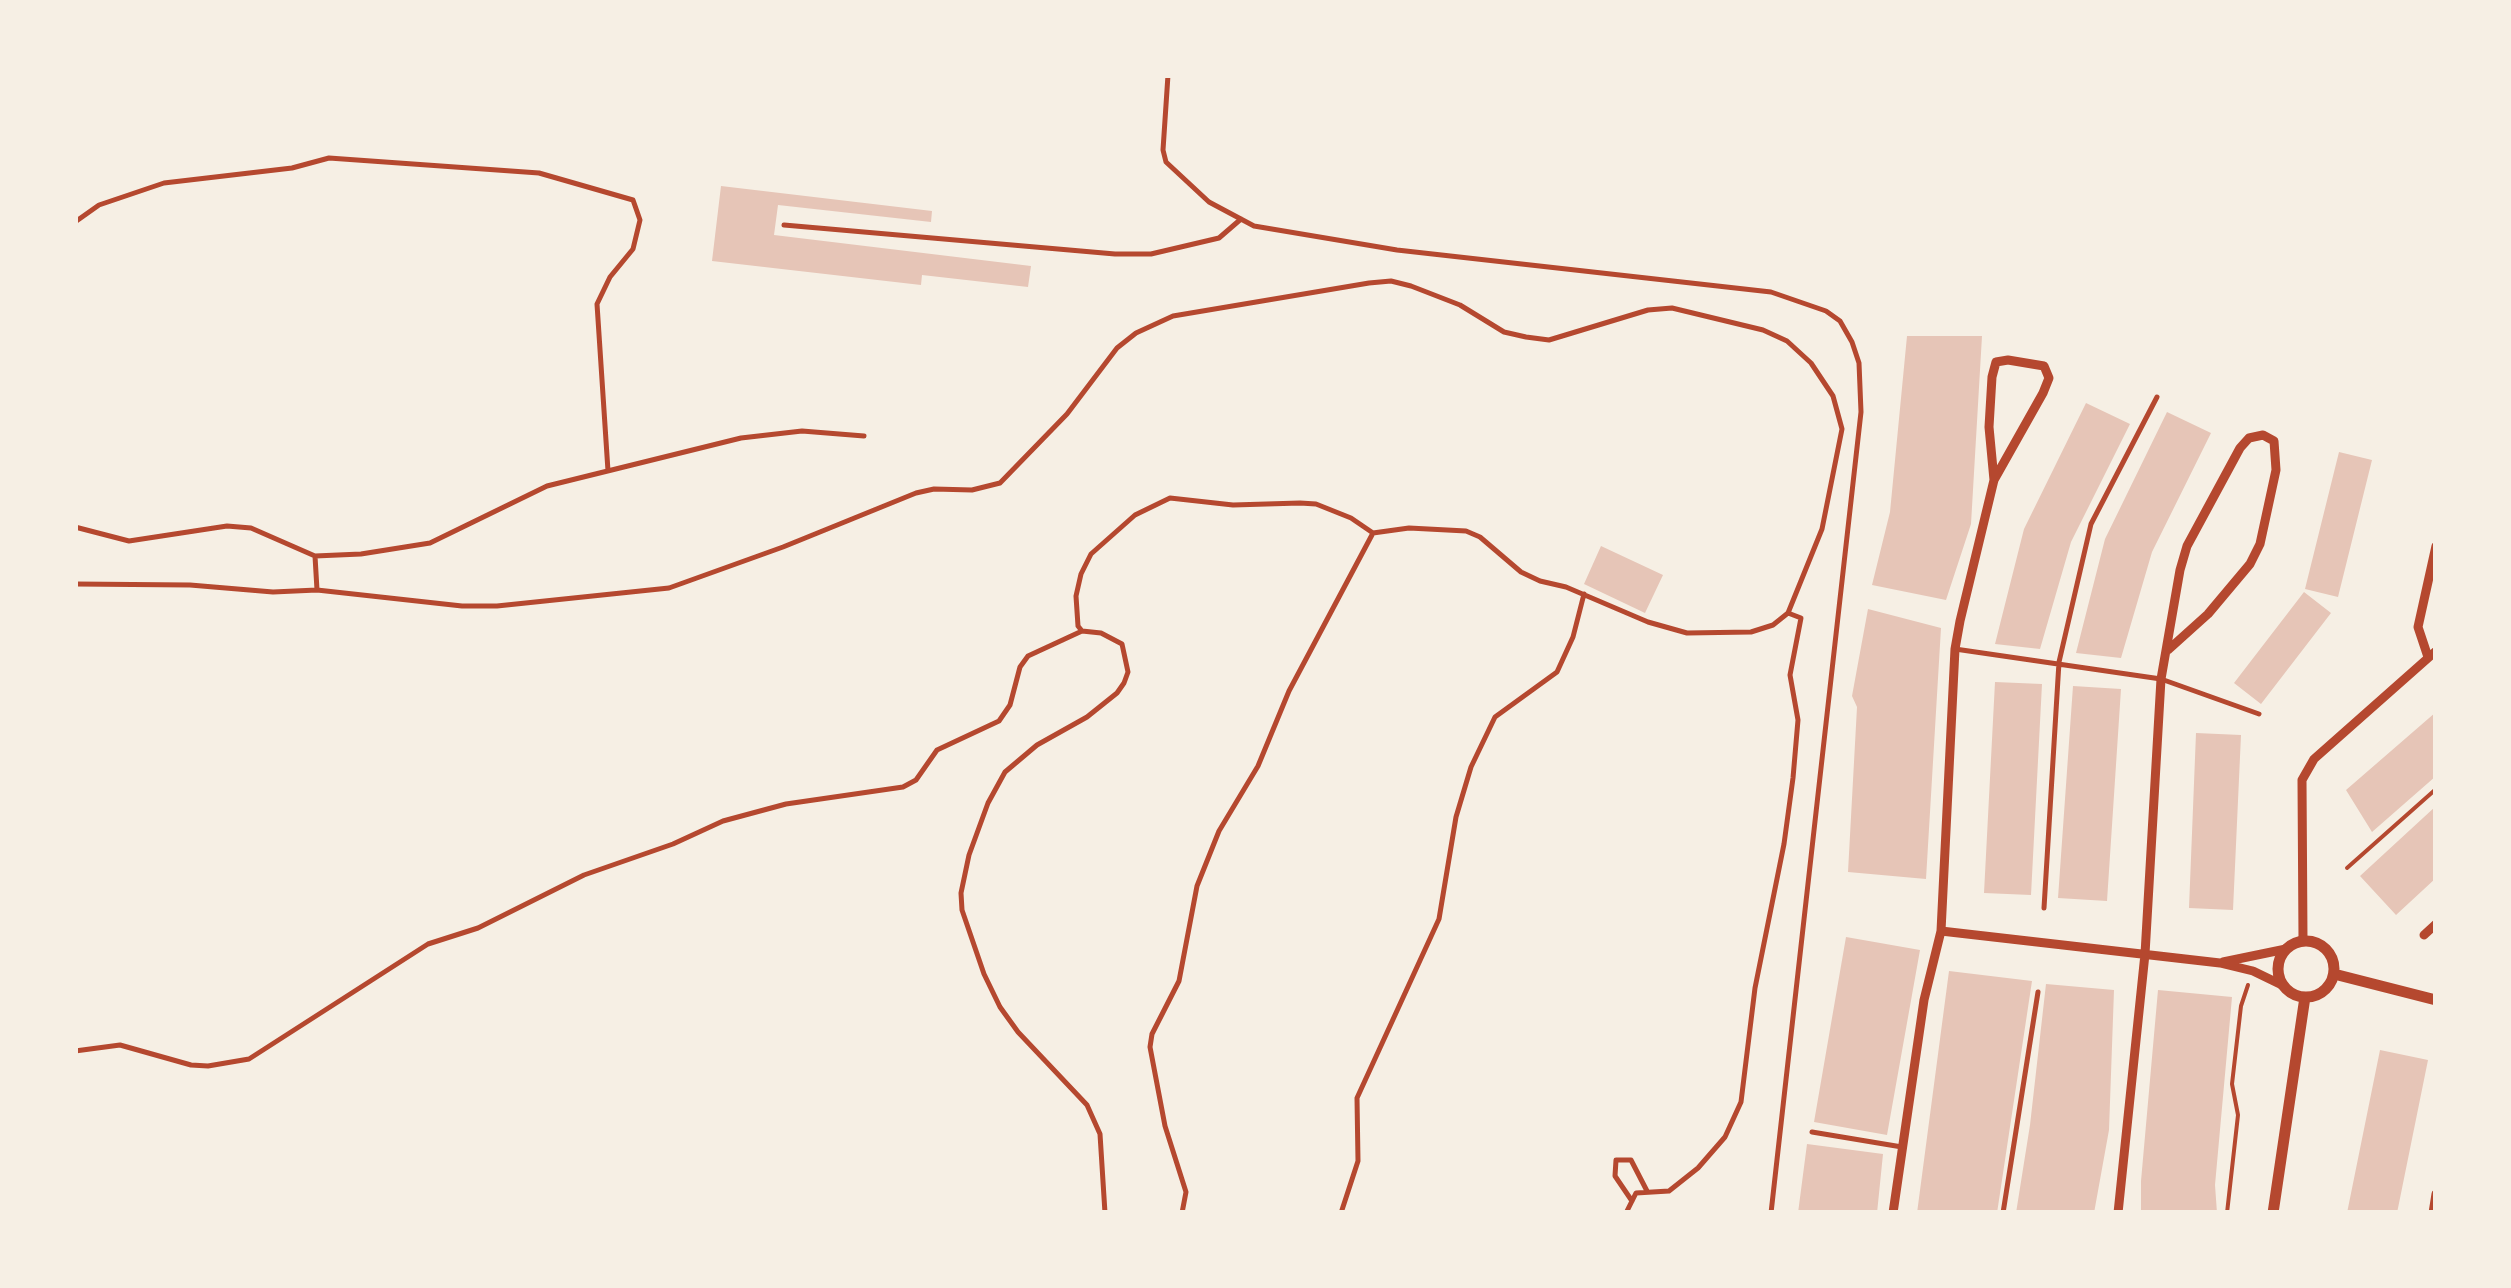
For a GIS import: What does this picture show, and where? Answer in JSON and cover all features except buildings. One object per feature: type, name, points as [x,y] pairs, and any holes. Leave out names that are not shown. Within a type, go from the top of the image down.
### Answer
[{"type":"street","points":[[1894,1213],[1924,1000],[1941,931],[1955,649],[1994,480],[2043,392],[2049,378],[2044,366],[1996,362],[1989,427],[1994,480]]},
{"type":"street","points":[[2118,1213],[2145,954],[2160,679],[2187,546],[2240,448],[2249,438],[2263,435],[2274,441],[2276,470],[2260,544],[2250,564],[2208,614],[2168,650]]},
{"type":"street","points":[[2303,940],[2302,780],[2314,759],[2432,654],[2418,627],[2436,546]]},
{"type":"street","points":[[2424,935],[2436,924]]},
{"type":"street","points":[[1941,931],[2220,963],[2253,971],[2305,997],[2318,995],[2334,974],[2334,961],[2327,949],[2303,940],[2286,948],[2220,963]]},
{"type":"street","points":[[2284,986],[2279,960],[2286,948]]},
{"type":"street","points":[[2334,974],[2436,1000]]},
{"type":"street","points":[[2273,1213],[2305,997]]},
{"type":"street","points":[[2433,1213],[2436,1194]]},
{"type":"lane","points":[[1168,75],[1163,150],[1166,162],[1209,202],[1254,226],[1397,250],[1771,292],[1826,311],[1840,322],[1852,342],[1859,364],[1860,412],[1772,1213]]},
{"type":"lane","points":[[75,222],[99,205],[164,183],[292,168],[328,158],[539,173],[633,200],[640,220],[633,249],[610,277],[597,304],[608,471]]},
{"type":"lane","points":[[784,225],[1150,254],[1219,238],[1241,219]]},
{"type":"lane","points":[[75,584],[190,585],[272,592],[318,590],[462,606],[497,606],[669,588],[784,547],[916,493],[934,489],[972,490],[1000,483],[1066,414],[1117,348],[1136,333],[1173,316],[1391,281],[1460,305],[1504,332],[1526,337],[1549,340],[1648,310],[1672,308],[1763,330],[1787,341],[1810,363],[1833,396],[1842,429],[1822,530],[1788,613],[1774,625],[1751,632],[1687,632],[1648,622],[1521,572],[1480,536],[1466,530],[1409,528],[1373,533],[1352,518],[1316,504],[1233,504],[1170,498],[1134,515],[1091,554],[1076,596],[1082,632]]},
{"type":"lane","points":[[2044,908],[2059,662],[2091,524],[2156,396]]},
{"type":"lane","points":[[75,528],[129,541],[202,528],[250,528],[315,556],[360,554],[430,543],[548,486],[741,438],[802,431],[864,436]]},
{"type":"lane","points":[[1182,1213],[1186,1192],[1164,1126],[1150,1047],[1152,1034],[1179,981],[1197,886],[1218,831],[1258,766],[1289,691],[1373,533]]},
{"type":"lane","points":[[315,556],[318,590]]},
{"type":"lane","points":[[1341,1213],[1358,1161],[1357,1098],[1439,920],[1456,817],[1472,767],[1495,717],[1557,672],[1573,638],[1584,594]]},
{"type":"lane","points":[[1626,1213],[1636,1194],[1663,1193],[1676,1188],[1698,1168],[1725,1137],[1742,1102],[1756,988],[1784,844],[1798,720],[1790,675],[1801,618],[1788,613]]},
{"type":"lane","points":[[75,1052],[120,1045],[191,1066],[249,1059],[428,944],[478,928],[584,875],[754,812],[903,787],[916,780],[937,750],[950,741],[1000,721],[1028,656],[1082,632],[1101,633],[1122,644],[1128,672],[1124,684],[1087,717],[1037,745],[1005,772],[988,803],[961,893],[962,910],[978,958],[1000,1007],[1087,1106],[1100,1134],[1105,1213]]},
{"type":"lane","points":[[1955,649],[2160,679],[2259,714]]},
{"type":"lane","points":[[2003,1213],[2038,992]]},
{"type":"lane","points":[[1812,1132],[1902,1147]]},
{"type":"lane","points":[[1632,1201],[1614,1176],[1616,1160],[1631,1160],[1647,1191]]},
{"type":"path","points":[[2347,868],[2436,789]]},
{"type":"path","points":[[2227,1213],[2238,1115],[2232,1084],[2236,1045],[2241,1006],[2253,971]]}]
